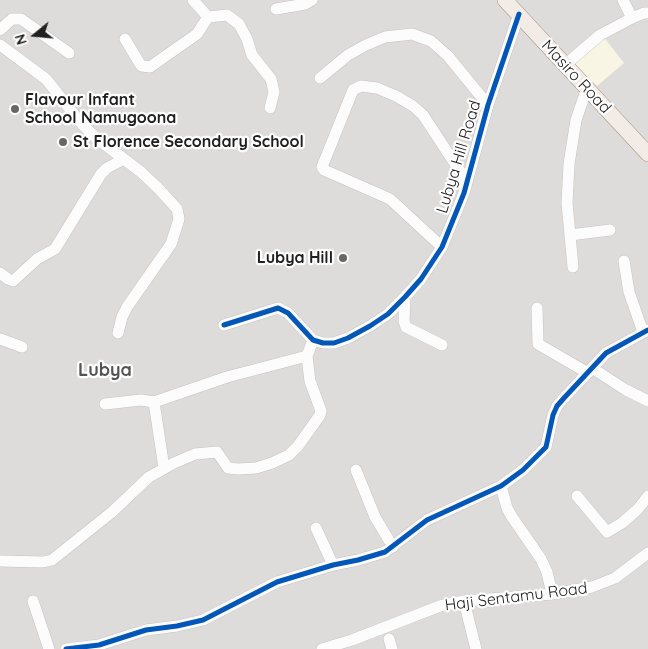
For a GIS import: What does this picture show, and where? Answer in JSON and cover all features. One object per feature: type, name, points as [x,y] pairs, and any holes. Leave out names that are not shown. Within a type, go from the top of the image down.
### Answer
[{"type":"main road","name":"Masiro Road","points":[[504,0],[648,154]]},
{"type":"street","points":[[193,0],[208,17]]},
{"type":"street","points":[[276,9],[305,4],[312,0]]},
{"type":"street","points":[[623,0],[632,18]]},
{"type":"street","points":[[565,65],[600,35],[647,12]]},
{"type":"street","name":"Lubya Hill Road","points":[[313,340],[328,344],[348,338],[388,314],[421,279],[442,247],[464,193],[488,105],[519,14]]},
{"type":"street","points":[[208,17],[227,16],[238,24],[247,39],[252,55],[271,79],[274,86],[270,108]]},
{"type":"street","points":[[125,39],[140,64],[150,67],[196,34],[208,17]]},
{"type":"street","points":[[0,30],[12,19],[21,19],[69,52]]},
{"type":"street","points":[[320,78],[348,55],[366,45],[385,37],[412,34],[431,42],[448,56],[488,105]]},
{"type":"street","points":[[0,45],[46,79],[81,123],[95,137],[160,188],[177,209],[179,218],[171,244],[127,307],[118,332]]},
{"type":"street","points":[[442,247],[390,198],[324,170],[322,167],[353,90],[361,86],[377,88],[413,106],[423,115],[467,182]]},
{"type":"street","points":[[574,267],[567,203],[569,164],[576,120],[587,88]]},
{"type":"street","points":[[0,273],[8,280],[13,281],[37,259],[55,249],[101,174],[107,168],[124,159]]},
{"type":"street","points":[[570,235],[610,230]]},
{"type":"street","points":[[66,649],[99,645],[146,630],[203,620],[277,582],[333,565],[373,556],[393,547],[427,520],[500,486],[523,470],[546,447],[557,406],[606,352],[645,331],[629,292],[624,261]]},
{"type":"street","points":[[405,297],[404,321],[406,327],[442,344]]},
{"type":"street","points":[[537,308],[538,344],[648,401]]},
{"type":"street","points":[[0,562],[43,562],[52,560],[112,512],[149,477],[195,454],[214,451],[219,453],[224,464],[230,469],[256,468],[272,463],[294,451],[321,413],[310,381],[307,356],[313,340],[288,313],[281,309],[264,312],[224,325]]},
{"type":"street","points":[[0,339],[22,347]]},
{"type":"street","points":[[105,404],[141,400],[154,402],[227,377],[307,356]]},
{"type":"street","points":[[154,402],[164,468]]},
{"type":"street","points":[[356,470],[375,517],[393,547]]},
{"type":"street","points":[[500,486],[512,517],[541,559],[547,572],[552,594]]},
{"type":"street","points":[[577,496],[607,532],[622,524],[638,509],[648,496]]},
{"type":"street","points":[[316,528],[333,565]]},
{"type":"street","name":"Haji Sentamu Road","points":[[322,649],[440,606],[464,601],[552,594],[602,584],[624,572],[648,553]]},
{"type":"street","points":[[33,601],[50,649]]},
{"type":"street","points":[[464,601],[476,649]]},
{"type":"shaded area","points":[[0,0],[648,0],[648,649],[0,649]]},
{"type":"shaded area","points":[[603,36],[624,63],[597,86],[573,63]]},
{"type":"cycle path","points":[[224,325],[278,308],[288,313],[313,340],[323,343],[334,343],[370,326],[388,314],[405,297],[421,279],[442,247],[464,193],[488,105],[519,14]]},
{"type":"cycle path","points":[[66,649],[99,645],[146,630],[203,620],[277,582],[385,552],[427,520],[501,486],[523,470],[546,447],[553,415],[557,406],[564,398],[606,353],[648,330]]},
{"type":"place","name":"Flavour Infant School Namugoona","points":[[15,109]]},
{"type":"place","name":"St Florence Secondary School","points":[[63,142]]},
{"type":"place","name":"Lubya Hill","points":[[343,258]]},
{"type":"district","name":"Lubya","points":[[105,371]]}]
